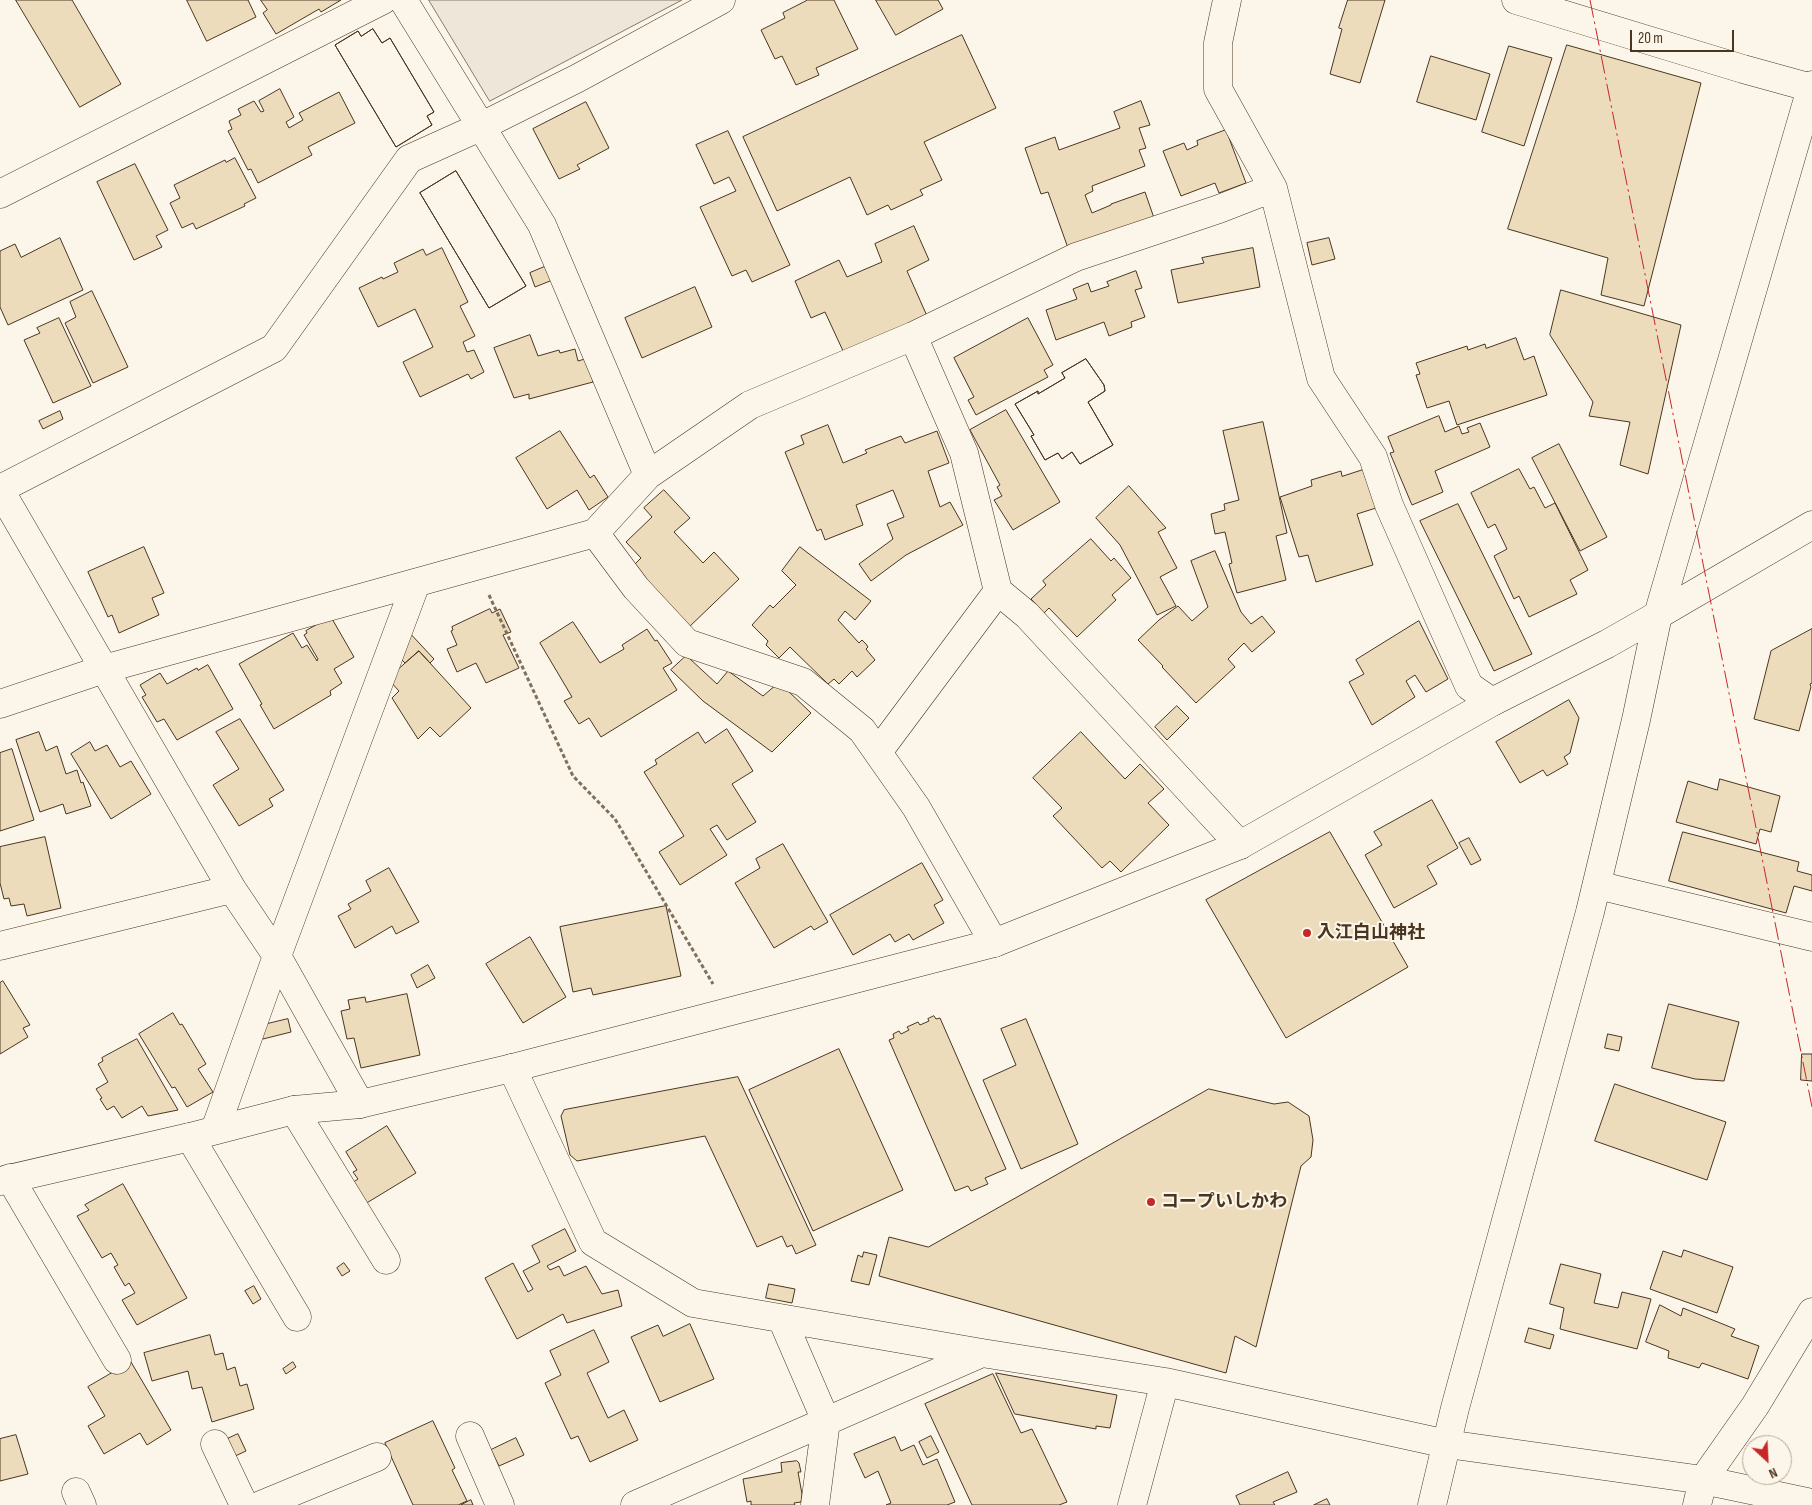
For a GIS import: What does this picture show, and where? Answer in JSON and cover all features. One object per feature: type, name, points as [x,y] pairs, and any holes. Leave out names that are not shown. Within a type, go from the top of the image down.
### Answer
[{"type":"street","points":[[0,194],[383,0]]},
{"type":"street","points":[[403,0],[542,225],[648,475]]},
{"type":"street","points":[[360,1104],[278,956],[232,888],[0,489],[274,348],[409,159],[480,127],[578,78],[721,0]]},
{"type":"street","points":[[1227,0],[1218,43],[1218,89],[1273,188],[1321,378],[1374,457],[1389,505],[1469,686],[1492,702]]},
{"type":"street","points":[[1432,1505],[1597,885],[1636,720],[1658,616],[1812,87],[1742,69],[1516,0]]},
{"type":"street","points":[[0,704],[104,669],[595,532],[648,475],[750,405],[913,336],[1076,257],[1219,209],[1273,188]]},
{"type":"street","points":[[913,336],[964,453],[998,591],[1027,615],[1240,845]]},
{"type":"street","points":[[117,1360],[5,1180],[202,1134],[294,1110],[360,1104],[512,1068],[994,943],[1240,845],[1492,702],[1658,616],[1812,525]]},
{"type":"street","points":[[595,532],[636,588],[687,643],[803,682],[862,730],[916,807],[994,943]]},
{"type":"street","points":[[202,1134],[278,956],[416,583]]},
{"type":"street","points":[[878,752],[998,591]]},
{"type":"street","points":[[1597,885],[1812,937]]},
{"type":"street","points":[[0,946],[232,888]]},
{"type":"street","points":[[512,1068],[593,1242],[694,1303],[982,1353],[1165,1382],[1447,1444],[1700,1492],[1812,1503]]},
{"type":"street","points":[[294,1110],[386,1260]]},
{"type":"street","points":[[202,1134],[298,1317]]},
{"type":"street","points":[[1700,1492],[1812,1312]]},
{"type":"street","points":[[782,1319],[826,1421],[815,1505]]},
{"type":"street","points":[[635,1505],[982,1353]]},
{"type":"street","points":[[1132,1505],[1165,1382]]},
{"type":"street","points":[[470,1436],[500,1505]]},
{"type":"street","points":[[215,1444],[244,1505]]},
{"type":"street","points":[[261,1505],[377,1457]]},
{"type":"path","points":[[489,595],[573,776],[615,819],[729,1012]]},
{"type":"shaded area","points":[[429,0],[682,0],[490,101]]},
{"type":"building","points":[[16,0],[72,0],[121,84],[80,107]]},
{"type":"building","points":[[187,0],[248,0],[256,17],[207,41]]},
{"type":"building","points":[[261,0],[341,0],[321,12],[319,9],[276,34],[263,13],[267,10]]},
{"type":"building","points":[[808,0],[834,0],[858,49],[816,68],[819,75],[796,85],[782,56],[775,59],[761,30],[785,18],[783,13]]},
{"type":"building","points":[[876,0],[938,0],[943,9],[896,35]]},
{"type":"building","points":[[1348,0],[1385,0],[1360,83],[1330,74],[1342,29],[1339,28]]},
{"type":"building","points":[[373,29],[382,43],[390,38],[434,112],[427,116],[432,125],[396,147],[335,45],[358,31],[361,36]]},
{"type":"building","points":[[373,29],[382,43],[390,38],[434,112],[427,116],[432,125],[396,147],[335,45],[358,31],[361,36]]},
{"type":"building","points":[[962,35],[996,108],[924,142],[942,180],[920,190],[923,195],[891,210],[888,205],[867,215],[850,177],[777,211],[743,137]]},
{"type":"building","points":[[1567,45],[1701,83],[1644,306],[1601,295],[1608,258],[1508,229]]},
{"type":"building","points":[[1509,46],[1552,58],[1524,146],[1482,132]]},
{"type":"building","points":[[1431,56],[1490,74],[1476,120],[1417,102]]},
{"type":"building","points":[[280,89],[294,117],[286,122],[289,128],[303,120],[299,113],[339,92],[355,123],[308,147],[312,155],[258,183],[251,169],[248,170],[228,131],[232,129],[229,121],[241,115],[238,109],[254,101],[261,112],[264,111],[259,101]]},
{"type":"building","points":[[1141,101],[1150,125],[1139,128],[1146,148],[1139,150],[1145,166],[1092,186],[1093,191],[1085,195],[1092,213],[1145,192],[1154,218],[1068,248],[1048,192],[1041,194],[1025,148],[1055,137],[1059,150],[1120,128],[1114,112]]},
{"type":"building","points":[[586,102],[609,148],[577,165],[580,169],[559,179],[533,129]]},
{"type":"building","points":[[1226,130],[1246,183],[1219,193],[1215,183],[1181,196],[1163,151],[1184,143],[1187,150],[1198,145],[1197,141]]},
{"type":"building","points":[[728,131],[790,265],[752,282],[746,270],[732,276],[700,207],[736,191],[729,177],[714,184],[696,145]]},
{"type":"building","points":[[235,158],[256,198],[244,204],[245,206],[196,229],[193,223],[182,228],[170,203],[180,198],[174,185],[225,160],[226,162]]},
{"type":"building","points":[[135,164],[168,230],[156,236],[162,247],[134,260],[97,182]]},
{"type":"building","points":[[456,171],[526,286],[489,308],[420,193]]},
{"type":"building","points":[[456,171],[526,286],[489,308],[420,193]]},
{"type":"building","points":[[914,226],[929,260],[907,271],[927,316],[844,353],[825,312],[811,318],[795,281],[839,260],[847,277],[882,262],[875,244]]},
{"type":"building","points":[[60,238],[83,290],[8,325],[0,307],[0,251],[15,244],[21,257]]},
{"type":"building","points":[[1329,238],[1335,259],[1312,265],[1307,243]]},
{"type":"building","points":[[442,248],[468,302],[460,306],[475,336],[463,342],[467,352],[474,350],[484,372],[471,379],[468,374],[420,397],[403,362],[433,347],[415,309],[378,327],[359,288],[398,272],[394,263],[423,249],[426,255]]},
{"type":"building","points":[[1253,248],[1260,287],[1178,303],[1171,270],[1204,263],[1202,258]]},
{"type":"building","points":[[549,265],[555,279],[535,287],[530,273]]},
{"type":"building","points":[[1136,271],[1142,288],[1135,290],[1145,317],[1131,322],[1132,327],[1109,336],[1104,322],[1056,340],[1046,310],[1077,299],[1073,289],[1088,283],[1091,292],[1109,286],[1107,282]]},
{"type":"building","points":[[695,287],[712,327],[642,358],[625,318]]},
{"type":"building","points":[[1561,290],[1681,325],[1648,474],[1620,465],[1630,422],[1589,416],[1593,402],[1550,335]]},
{"type":"building","points":[[92,291],[128,367],[93,383],[65,323],[76,317],[70,302]]},
{"type":"building","points":[[59,318],[91,386],[53,403],[24,340],[40,333],[37,328]]},
{"type":"building","points":[[1028,318],[1053,365],[1044,370],[1048,377],[976,415],[968,400],[974,397],[954,358]]},
{"type":"building","points":[[530,335],[538,356],[559,350],[560,353],[575,349],[578,361],[588,358],[593,382],[529,399],[529,394],[514,398],[494,348]]},
{"type":"building","points":[[1516,338],[1524,360],[1534,356],[1547,395],[1457,425],[1449,401],[1427,408],[1416,375],[1420,374],[1416,363],[1467,346],[1468,350],[1485,344],[1486,348]]},
{"type":"building","points":[[1086,359],[1104,385],[1105,391],[1088,402],[1113,445],[1080,464],[1072,452],[1062,459],[1058,453],[1045,460],[1031,436],[1034,435],[1015,404],[1038,391],[1038,394],[1065,378],[1062,373]]},
{"type":"building","points":[[1086,359],[1104,385],[1105,391],[1088,402],[1113,445],[1080,464],[1072,452],[1062,459],[1058,453],[1045,460],[1031,436],[1034,435],[1015,404],[1038,391],[1038,394],[1065,378],[1062,373]]},
{"type":"building","points":[[1006,410],[1060,502],[1013,530],[994,500],[1002,496],[997,487],[1000,485],[970,430]]},
{"type":"building","points":[[60,411],[63,419],[43,429],[39,421]]},
{"type":"building","points":[[1439,416],[1445,432],[1459,426],[1462,434],[1469,432],[1467,428],[1480,423],[1490,447],[1435,471],[1443,492],[1412,505],[1390,453],[1394,452],[1388,437]]},
{"type":"building","points":[[1263,422],[1287,533],[1276,536],[1286,580],[1237,593],[1229,564],[1232,563],[1225,532],[1215,534],[1211,514],[1225,510],[1224,504],[1239,500],[1223,431]]},
{"type":"building","points":[[828,425],[843,463],[867,453],[865,450],[901,436],[905,443],[937,431],[949,463],[928,471],[940,507],[950,502],[963,525],[906,555],[871,581],[859,564],[893,539],[887,524],[904,517],[893,490],[856,505],[863,525],[825,540],[821,529],[817,531],[785,452],[804,444],[801,436]]},
{"type":"building","points":[[560,431],[590,478],[594,475],[608,497],[589,510],[577,490],[547,509],[516,458]]},
{"type":"building","points":[[1559,444],[1607,537],[1580,551],[1532,458]]},
{"type":"building","points":[[1519,469],[1530,489],[1534,487],[1545,508],[1555,503],[1588,570],[1570,580],[1577,594],[1529,617],[1519,596],[1514,599],[1494,556],[1507,549],[1495,524],[1488,528],[1471,493]]},
{"type":"building","points":[[1363,470],[1376,508],[1357,514],[1373,565],[1316,582],[1308,555],[1299,557],[1280,497],[1312,486],[1311,480],[1341,471],[1342,476]]},
{"type":"building","points":[[1129,486],[1166,528],[1158,532],[1177,568],[1160,577],[1176,606],[1157,615],[1120,545],[1096,518]]},
{"type":"building","points":[[664,490],[690,518],[674,532],[703,563],[714,552],[739,579],[687,629],[630,569],[641,558],[626,542],[652,517],[644,508]]},
{"type":"building","points":[[1458,504],[1532,654],[1494,671],[1420,521]]},
{"type":"building","points":[[1091,539],[1111,561],[1114,558],[1131,578],[1112,595],[1116,600],[1077,637],[1049,608],[1044,613],[1031,599],[1046,585],[1043,581]]},
{"type":"building","points":[[144,547],[164,593],[152,598],[159,615],[119,633],[112,615],[108,617],[88,572]]},
{"type":"building","points":[[800,547],[871,601],[855,620],[845,611],[838,620],[859,643],[862,640],[866,644],[868,647],[866,649],[875,660],[857,677],[852,671],[839,684],[834,679],[828,684],[790,647],[779,658],[766,645],[768,641],[752,625],[770,605],[773,608],[796,585],[782,571]]},
{"type":"building","points":[[1215,551],[1241,612],[1251,624],[1262,616],[1275,632],[1252,652],[1244,643],[1228,659],[1235,667],[1196,703],[1138,640],[1159,620],[1178,606],[1192,621],[1208,607],[1191,561]]},
{"type":"building","points":[[490,609],[492,613],[500,609],[511,632],[503,635],[519,668],[486,683],[476,663],[457,672],[447,649],[457,645],[451,631],[453,630],[452,627]]},
{"type":"building","points":[[331,617],[354,657],[334,669],[342,683],[330,691],[331,695],[274,729],[239,664],[293,633],[302,648],[307,645],[317,661],[318,659],[304,635],[307,633],[306,631]]},
{"type":"building","points":[[1419,621],[1448,679],[1426,692],[1415,675],[1406,681],[1415,697],[1372,725],[1349,682],[1364,674],[1356,660]]},
{"type":"building","points":[[573,622],[600,663],[624,649],[622,645],[647,629],[655,641],[657,640],[672,663],[663,668],[677,690],[601,737],[589,718],[579,724],[564,701],[572,697],[540,643]]},
{"type":"building","points":[[406,629],[434,659],[430,663],[419,651],[405,663],[397,655]]},
{"type":"building","points":[[1812,629],[1812,683],[1810,684],[1811,687],[1799,731],[1754,719],[1771,651]]},
{"type":"building","points":[[419,651],[471,708],[440,737],[430,727],[418,739],[392,698],[399,691],[388,679]]},
{"type":"building","points":[[685,657],[689,658],[717,684],[728,671],[763,696],[777,684],[784,687],[811,713],[772,752],[703,701],[671,670]]},
{"type":"building","points":[[208,665],[233,709],[177,740],[164,719],[157,722],[142,697],[146,695],[140,685],[160,673],[167,684],[197,668],[198,670]]},
{"type":"building","points":[[1569,700],[1579,718],[1570,753],[1564,757],[1568,764],[1547,776],[1543,770],[1520,783],[1496,742]]},
{"type":"building","points":[[1177,706],[1189,718],[1167,740],[1155,727]]},
{"type":"building","points":[[240,719],[284,790],[269,799],[273,806],[239,826],[213,785],[239,769],[216,732]]},
{"type":"building","points":[[727,729],[753,771],[732,784],[756,822],[727,840],[717,825],[710,829],[727,855],[680,885],[659,852],[684,836],[644,772],[657,764],[655,760],[698,732],[705,743]]},
{"type":"building","points":[[39,732],[46,751],[57,746],[66,774],[77,770],[91,806],[66,814],[63,804],[40,812],[16,740]]},
{"type":"building","points":[[1081,732],[1125,779],[1140,764],[1164,789],[1148,803],[1169,825],[1121,872],[1110,861],[1102,868],[1053,816],[1062,808],[1033,778]]},
{"type":"building","points":[[90,742],[95,751],[107,745],[120,767],[131,761],[151,794],[111,819],[71,754]]},
{"type":"building","points":[[12,749],[34,820],[0,831],[0,753]]},
{"type":"building","points":[[1720,779],[1780,796],[1771,832],[1760,829],[1756,844],[1676,822],[1688,781],[1717,790]]},
{"type":"building","points":[[1432,800],[1458,848],[1427,866],[1437,884],[1394,908],[1365,855],[1382,845],[1374,832]]},
{"type":"building","name":"入江白山神社","points":[[1330,832],[1408,967],[1286,1038],[1206,900]]},
{"type":"building","points":[[1683,832],[1799,862],[1797,871],[1812,875],[1812,891],[1794,886],[1786,913],[1669,881]]},
{"type":"building","points":[[45,837],[61,908],[27,916],[24,904],[11,906],[9,898],[4,899],[0,883],[0,847]]},
{"type":"building","points":[[1469,838],[1481,860],[1471,865],[1459,843]]},
{"type":"building","points":[[783,844],[828,922],[814,930],[811,926],[774,948],[735,883],[760,868],[756,859]]},
{"type":"building","points":[[922,863],[943,900],[934,905],[944,923],[913,940],[909,934],[895,942],[890,934],[853,955],[830,915]]},
{"type":"building","points":[[389,868],[419,922],[396,934],[392,926],[355,948],[338,916],[351,909],[348,904],[371,891],[366,881]]},
{"type":"building","points":[[666,906],[681,976],[593,995],[591,988],[573,992],[560,927]]},
{"type":"building","points":[[530,937],[566,997],[523,1023],[486,964]]},
{"type":"building","points":[[428,965],[435,978],[417,988],[411,975]]},
{"type":"building","points":[[3,981],[30,1025],[23,1028],[28,1037],[0,1054],[0,983]]},
{"type":"building","points":[[407,994],[420,1055],[361,1068],[354,1038],[347,1039],[341,1011],[350,1009],[348,1000],[365,997],[366,1002]]},
{"type":"building","points":[[1669,1004],[1739,1022],[1724,1081],[1695,1079],[1652,1068]]},
{"type":"building","points":[[173,1013],[180,1025],[182,1024],[206,1064],[198,1069],[213,1092],[187,1107],[175,1087],[172,1088],[139,1034]]},
{"type":"building","points":[[934,1016],[936,1019],[940,1018],[1006,1169],[985,1178],[988,1184],[971,1191],[968,1186],[955,1191],[889,1040],[894,1038],[893,1034],[899,1031],[901,1034],[909,1030],[907,1027],[918,1022],[920,1025],[929,1021],[928,1019]]},
{"type":"building","points":[[288,1019],[291,1032],[263,1039],[259,1026]]},
{"type":"building","points":[[1026,1019],[1078,1144],[1021,1169],[983,1080],[1016,1065],[1001,1029]]},
{"type":"building","points":[[1608,1034],[1622,1037],[1619,1051],[1605,1048]]},
{"type":"building","points":[[137,1039],[178,1110],[148,1116],[142,1106],[122,1118],[114,1106],[107,1110],[100,1099],[102,1098],[96,1089],[108,1082],[98,1064],[103,1061],[102,1058]]},
{"type":"building","points":[[839,1049],[903,1190],[813,1231],[749,1090]]},
{"type":"building","points":[[1802,1054],[1812,1054],[1812,1081],[1801,1080]]},
{"type":"building","points":[[738,1077],[816,1245],[796,1254],[792,1245],[787,1247],[782,1236],[757,1247],[705,1136],[577,1161],[570,1155],[561,1116],[564,1110]]},
{"type":"building","points":[[1615,1084],[1726,1122],[1707,1180],[1595,1141]]},
{"type":"building","name":"コープいしかわ","points":[[1209,1089],[1274,1104],[1288,1102],[1309,1116],[1313,1140],[1311,1157],[1301,1166],[1256,1347],[1235,1336],[1226,1373],[879,1276],[889,1237],[928,1247]]},
{"type":"building","points":[[387,1126],[416,1173],[365,1204],[352,1183],[358,1179],[353,1172],[357,1170],[346,1152]]},
{"type":"building","points":[[123,1184],[187,1298],[137,1325],[122,1300],[135,1293],[129,1283],[125,1286],[114,1267],[118,1265],[111,1253],[102,1258],[77,1216],[89,1210],[85,1205]]},
{"type":"building","points":[[565,1229],[576,1251],[547,1266],[550,1270],[559,1266],[564,1276],[586,1266],[602,1294],[618,1290],[622,1306],[567,1323],[563,1314],[517,1339],[485,1278],[513,1263],[528,1292],[533,1289],[523,1271],[540,1262],[532,1246]]},
{"type":"building","points":[[1684,1250],[1733,1267],[1717,1313],[1650,1289],[1663,1251],[1681,1257]]},
{"type":"building","points":[[864,1252],[877,1255],[869,1285],[851,1281],[858,1255],[862,1257]]},
{"type":"building","points":[[344,1263],[350,1271],[342,1276],[337,1268]]},
{"type":"building","points":[[1561,1264],[1601,1274],[1594,1303],[1618,1308],[1622,1292],[1651,1299],[1637,1349],[1560,1329],[1564,1308],[1550,1304]]},
{"type":"building","points":[[769,1284],[795,1289],[792,1303],[766,1298]]},
{"type":"building","points":[[254,1286],[261,1299],[253,1304],[245,1291]]},
{"type":"building","points":[[1660,1305],[1681,1316],[1683,1308],[1735,1329],[1731,1336],[1759,1346],[1748,1379],[1702,1363],[1699,1368],[1668,1358],[1669,1351],[1646,1342]]},
{"type":"building","points":[[690,1324],[714,1379],[660,1402],[631,1337],[658,1325],[663,1336]]},
{"type":"building","points":[[1529,1328],[1554,1335],[1550,1349],[1525,1342]]},
{"type":"building","points":[[594,1330],[609,1362],[587,1373],[608,1418],[624,1410],[638,1440],[590,1462],[578,1436],[571,1439],[545,1383],[561,1375],[550,1351]]},
{"type":"building","points":[[210,1335],[215,1355],[223,1353],[227,1370],[235,1367],[240,1386],[247,1384],[254,1409],[212,1422],[202,1387],[192,1389],[188,1371],[152,1381],[144,1353]]},
{"type":"building","points":[[131,1362],[171,1430],[147,1445],[140,1433],[104,1454],[88,1426],[105,1416],[88,1387]]},
{"type":"building","points":[[293,1362],[296,1367],[286,1374],[283,1369]]},
{"type":"building","points":[[996,1373],[1117,1395],[1110,1428],[1096,1426],[1096,1429],[1015,1414]]},
{"type":"building","points":[[993,1374],[1021,1433],[1032,1429],[1067,1502],[1059,1505],[972,1505],[925,1404]]},
{"type":"building","points":[[433,1421],[455,1468],[452,1470],[467,1501],[458,1505],[413,1505],[385,1443]]},
{"type":"building","points":[[238,1434],[246,1451],[233,1457],[225,1440]]},
{"type":"building","points":[[16,1435],[28,1474],[0,1481],[0,1439]]},
{"type":"building","points":[[931,1436],[939,1452],[927,1458],[919,1442]]},
{"type":"building","points":[[895,1437],[901,1451],[914,1445],[923,1465],[937,1459],[955,1502],[947,1505],[886,1505],[891,1503],[878,1471],[865,1478],[854,1454]]},
{"type":"building","points":[[516,1438],[524,1455],[499,1466],[491,1450]]},
{"type":"building","points":[[797,1461],[801,1472],[798,1472],[802,1494],[801,1502],[794,1503],[795,1505],[751,1505],[751,1501],[747,1502],[743,1479],[782,1472],[781,1463]]},
{"type":"building","points":[[1288,1472],[1297,1492],[1273,1502],[1275,1505],[1240,1505],[1236,1496]]},
{"type":"building","points":[[1327,1499],[1330,1505],[1314,1505]]},
{"type":"building","points":[[471,1500],[473,1505],[461,1505]]},
{"type":"power","points":[[1590,0],[1812,1107]]},
{"type":"place","name":"入江白山神社","points":[[1307,933]]},
{"type":"place","name":"コープいしかわ","points":[[1151,1202]]}]
